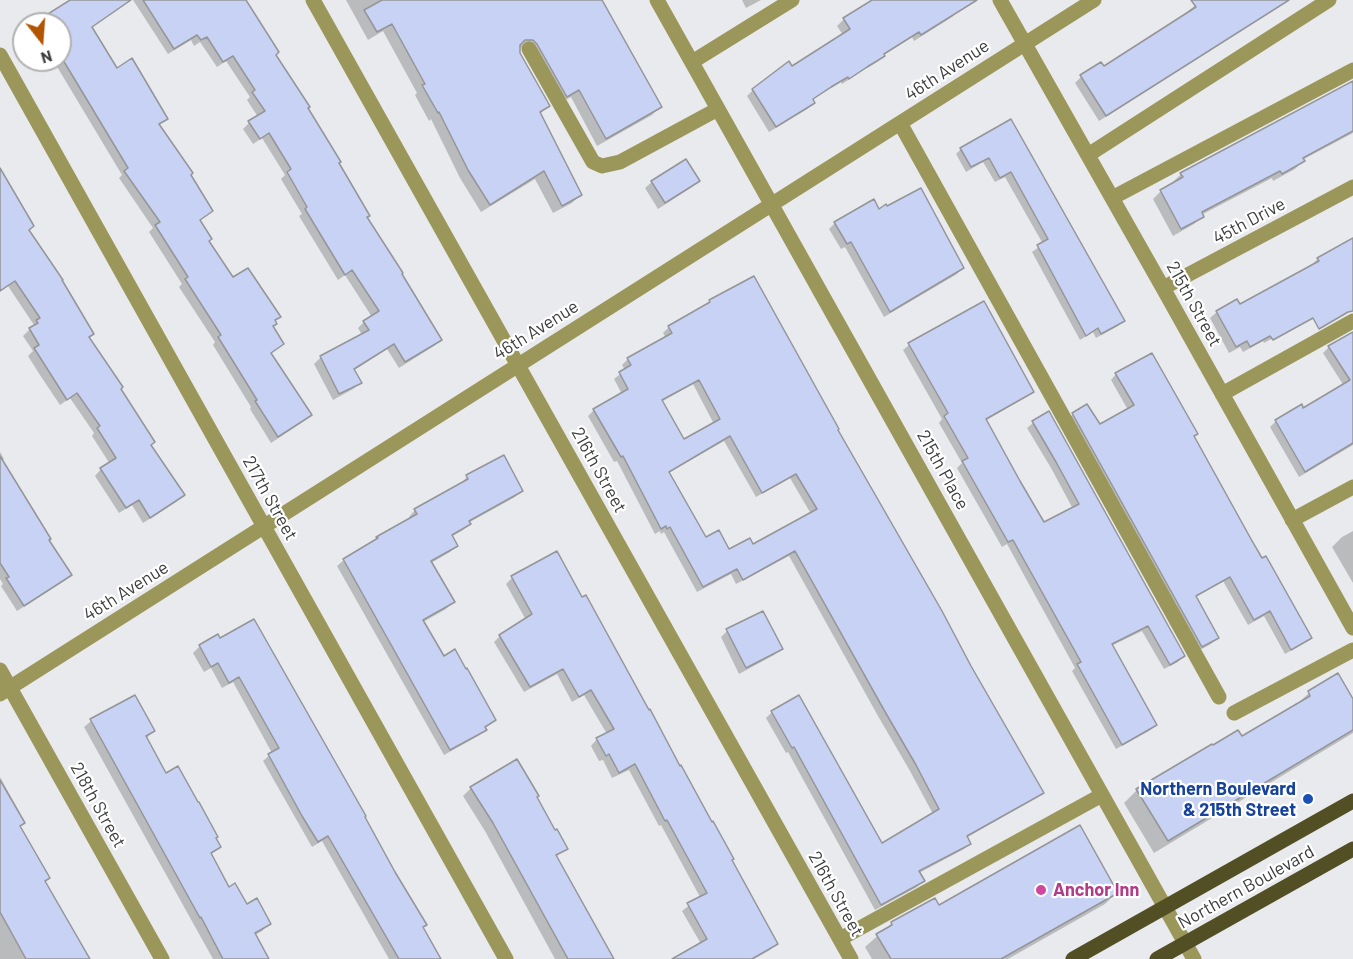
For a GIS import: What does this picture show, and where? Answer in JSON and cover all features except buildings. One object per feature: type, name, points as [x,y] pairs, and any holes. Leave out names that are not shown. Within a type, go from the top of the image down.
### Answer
[{"type":"main road","name":"Northern Boulevard","points":[[1073,959],[1353,801]]},
{"type":"main road","name":"Northern Boulevard","points":[[1157,959],[1353,849]]},
{"type":"street","name":"216th Street","points":[[313,0],[851,959]]},
{"type":"street","name":"215th Place","points":[[657,0],[1194,959]]},
{"type":"street","points":[[692,62],[792,0]]},
{"type":"street","name":"215th Street","points":[[1000,0],[1353,628]]},
{"type":"street","name":"46th Avenue","points":[[5,691],[1094,0]]},
{"type":"street","points":[[1088,155],[1329,0]]},
{"type":"street","points":[[529,49],[593,162],[602,166],[620,162],[718,109]]},
{"type":"street","name":"217th Street","points":[[0,55],[507,959]]},
{"type":"street","points":[[1112,198],[1353,70]]},
{"type":"street","points":[[900,123],[1219,697]]},
{"type":"street","name":"45th Drive","points":[[1163,288],[1353,187]]},
{"type":"street","points":[[1222,394],[1353,321]]},
{"type":"street","points":[[1292,520],[1353,487]]},
{"type":"street","points":[[1234,713],[1353,650]]},
{"type":"street","name":"218th Street","points":[[0,670],[5,691],[162,959]]},
{"type":"street","points":[[840,939],[1102,795]]},
{"type":"place","name":"Northern Boulevard & 215th Street","points":[[1308,799]]},
{"type":"place","name":"Anchor Inn","points":[[1041,890]]}]
